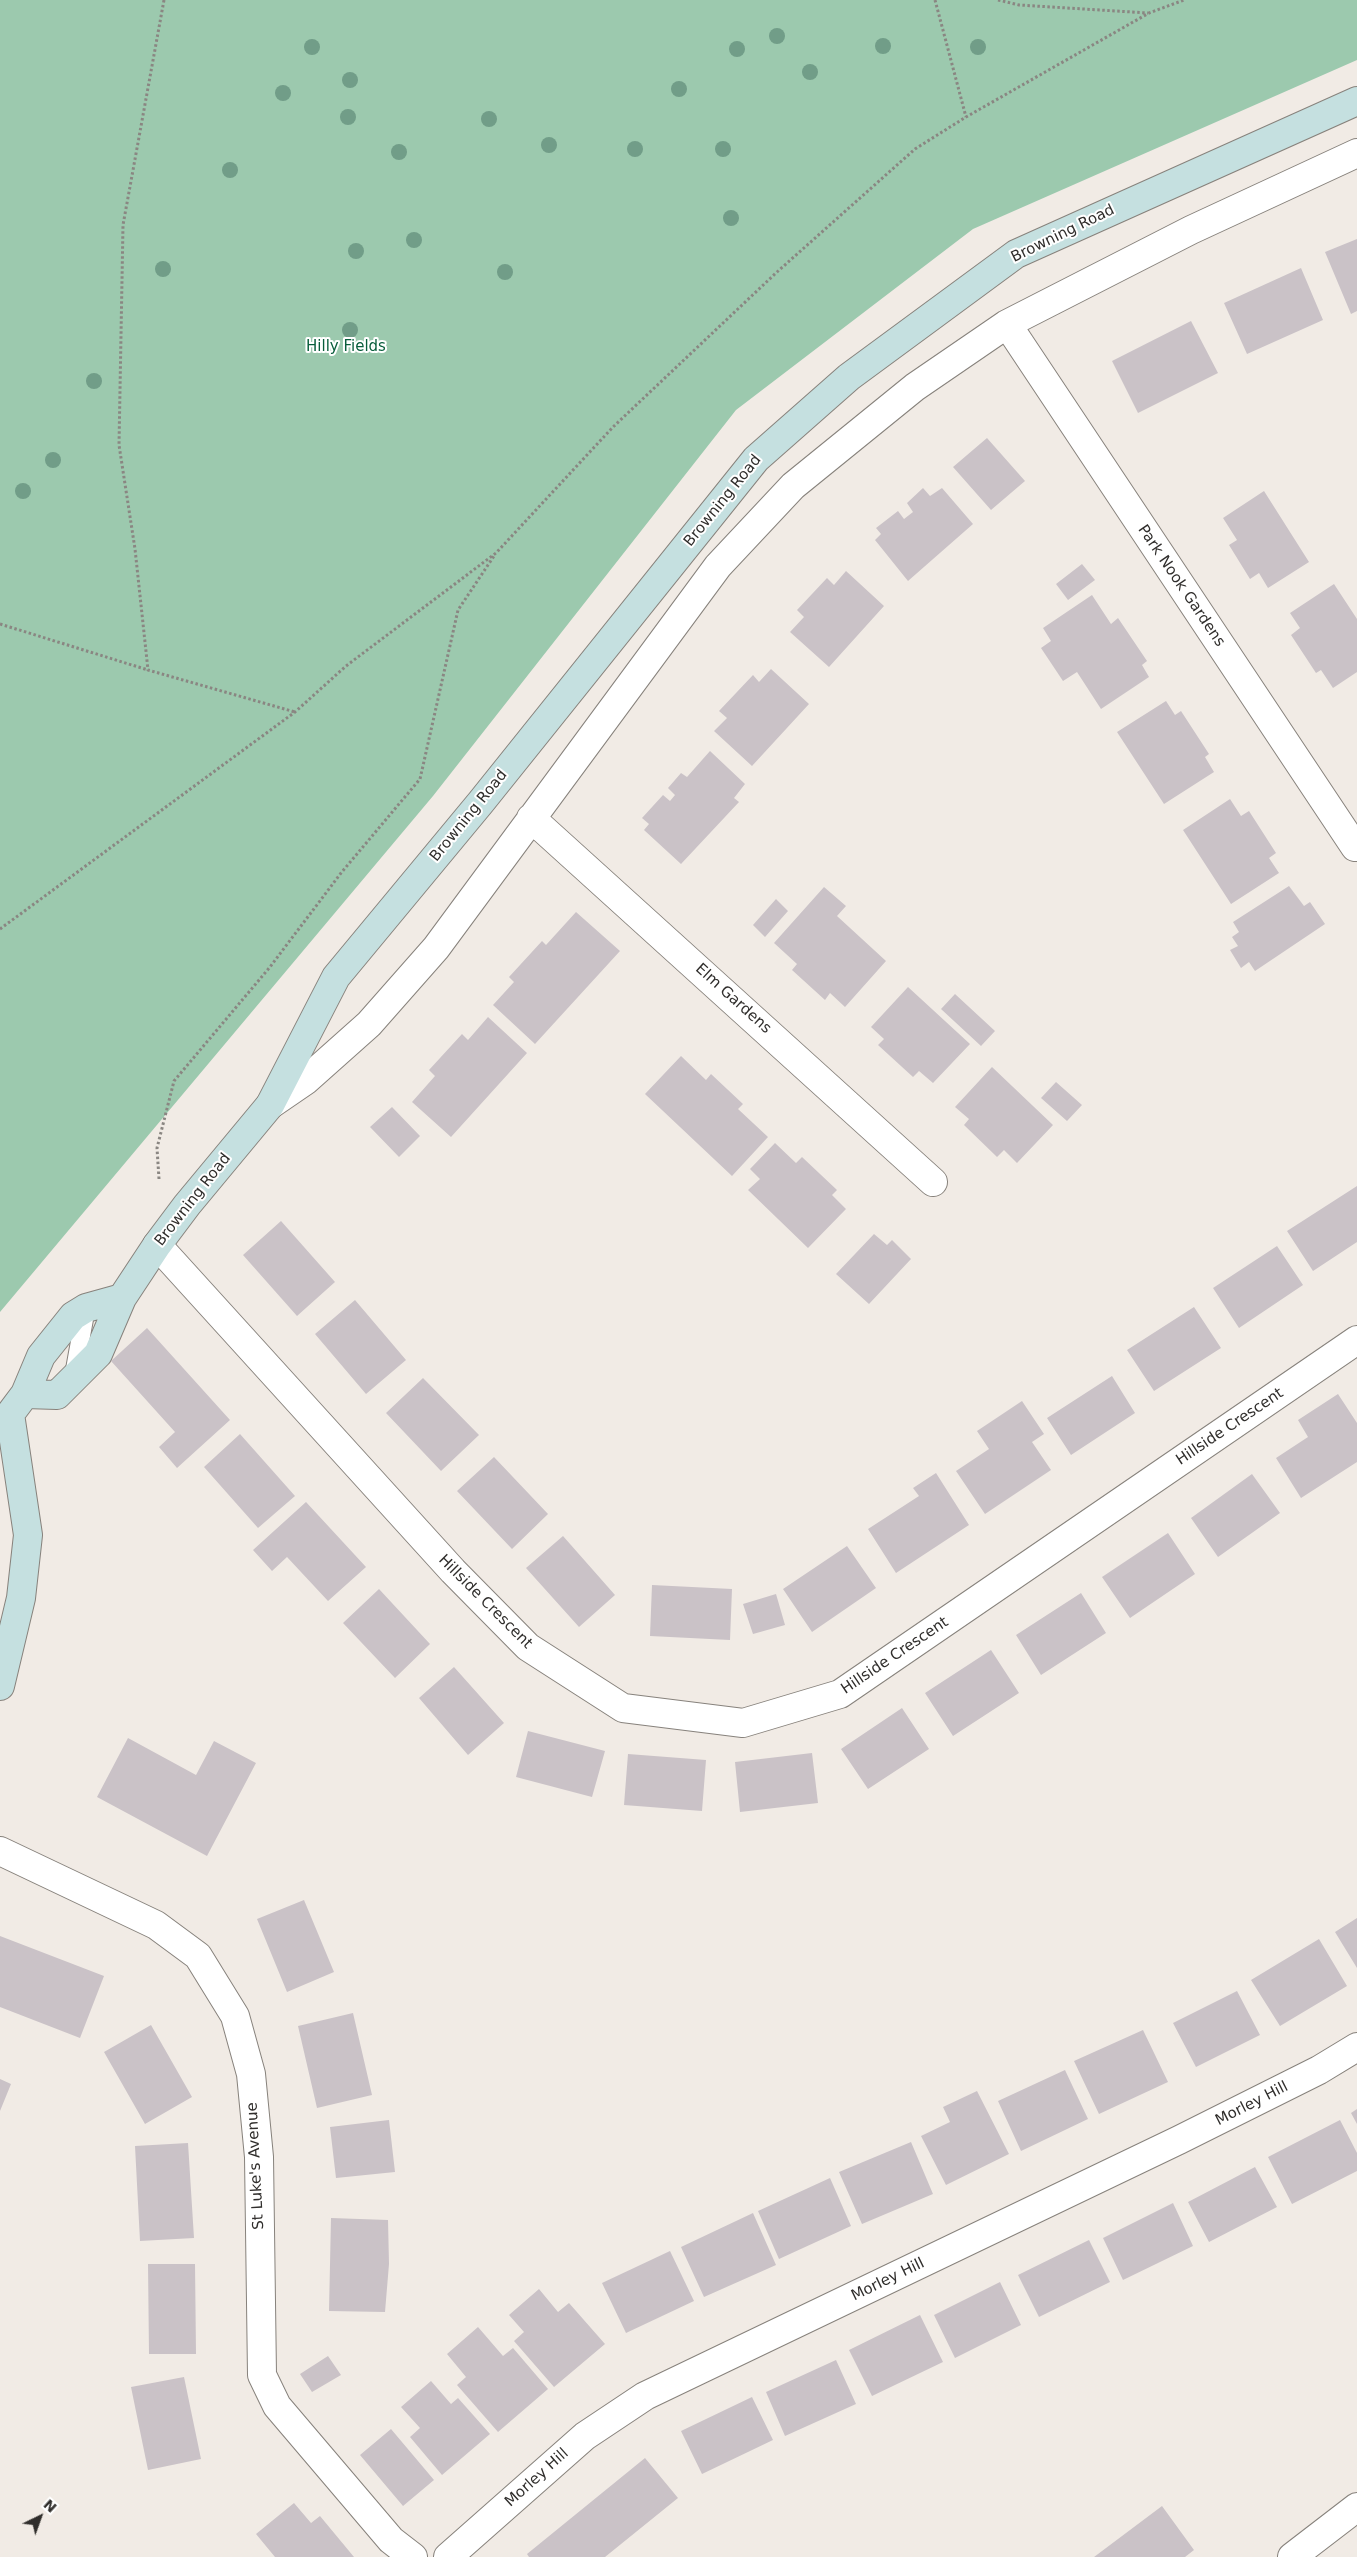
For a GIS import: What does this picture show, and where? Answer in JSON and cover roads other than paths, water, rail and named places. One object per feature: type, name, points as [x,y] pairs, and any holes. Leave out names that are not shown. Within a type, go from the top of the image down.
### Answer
[{"type":"street","name":"Browning Road","points":[[12,1405],[57,1395],[98,1354],[122,1298],[186,1204],[270,1105],[336,977],[481,802],[756,458],[849,377],[1016,254],[1357,101]]},
{"type":"street","name":"Browning Road","points":[[270,1105],[305,1081],[369,1024],[436,948],[718,566],[793,486],[915,387],[1007,324],[1191,230],[1357,153]]},
{"type":"street","name":"Park Nook Gardens","points":[[1007,324],[1355,846]]},
{"type":"street","name":"Elm Gardens","points":[[531,818],[934,1182]]},
{"type":"street","name":"Hillside Crescent","points":[[157,1246],[453,1571],[528,1648],[623,1708],[743,1723],[840,1694],[1357,1340]]},
{"type":"street","points":[[0,1686],[21,1598],[28,1535],[12,1405],[41,1356],[73,1316],[86,1308],[122,1298]]},
{"type":"street","name":"St Luke's Avenue","points":[[0,1851],[156,1925],[198,1956],[235,2016],[251,2074],[259,2157],[262,2375],[276,2406],[391,2540],[413,2557]]},
{"type":"street","name":"Morley Hill","points":[[458,2554],[585,2436],[645,2396],[1179,2140],[1318,2070],[1357,2047]]},
{"type":"street","points":[[1292,2557],[1323,2548],[1357,2507]]},
{"type":"lane","points":[[74,1378],[86,1308]]},
{"type":"park label","name":"Hilly Fields","points":[[346,347]]}]
